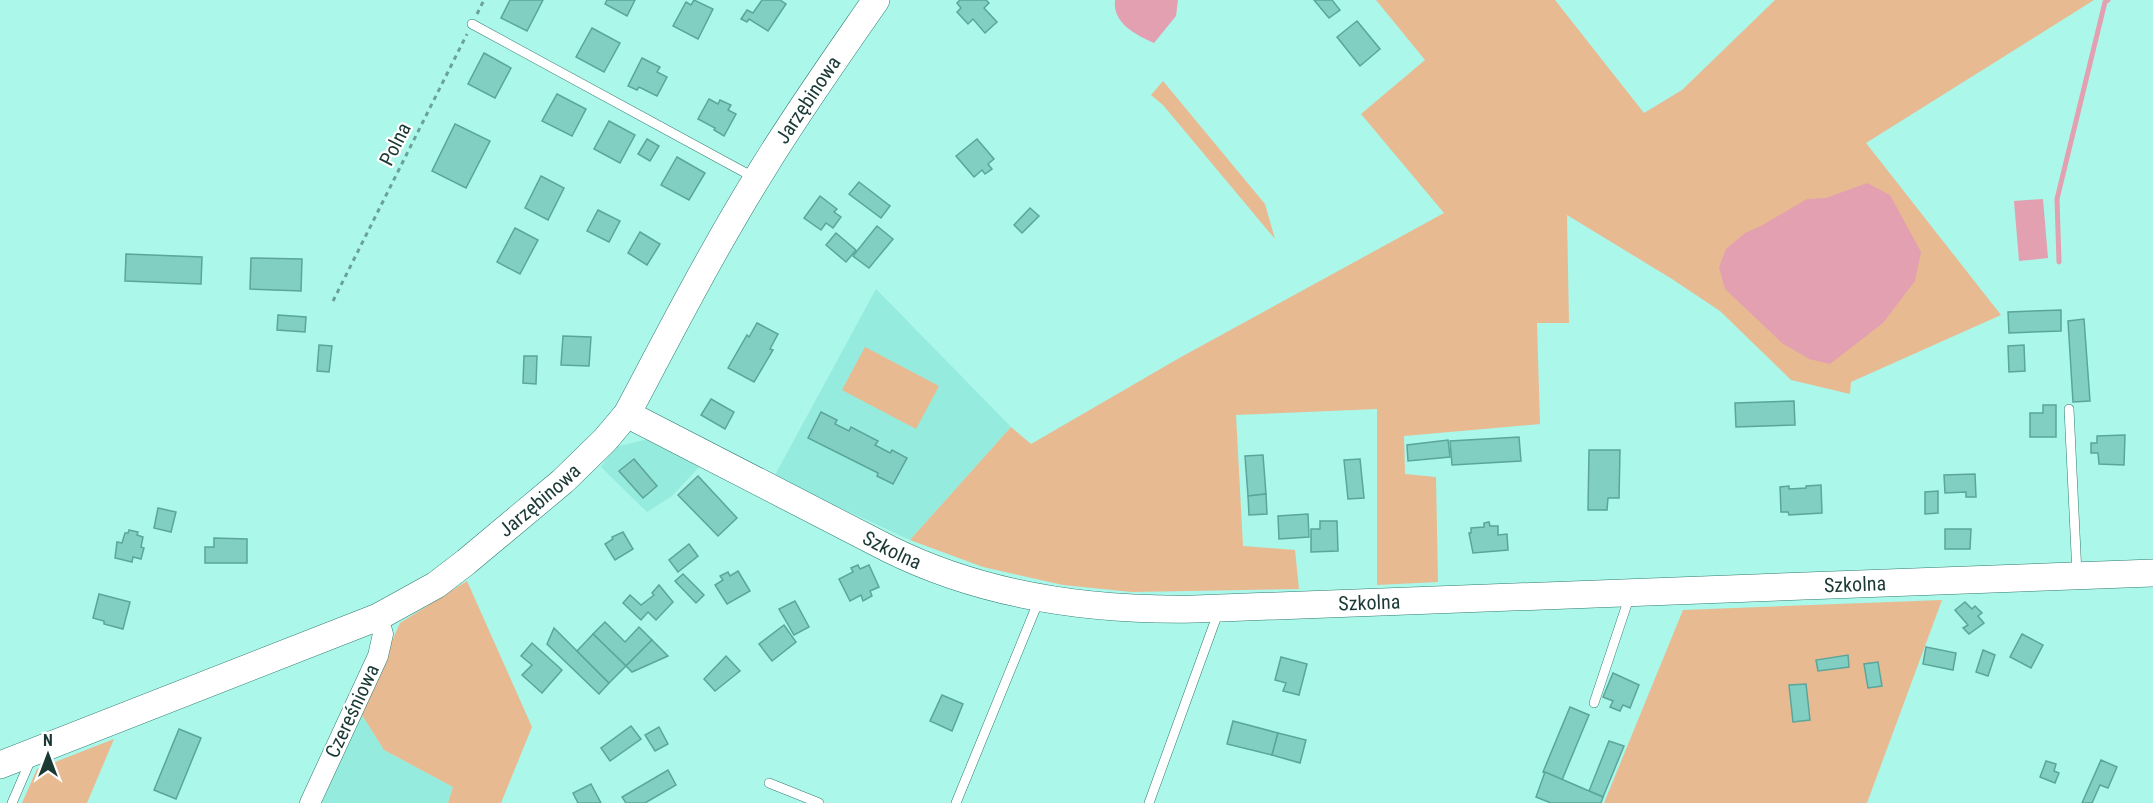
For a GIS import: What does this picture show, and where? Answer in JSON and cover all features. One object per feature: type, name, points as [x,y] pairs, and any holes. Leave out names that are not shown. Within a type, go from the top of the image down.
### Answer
[{"type":"street","name":"Jarzębinowa","points":[[0,765],[378,617],[436,585],[563,481],[605,440],[627,414],[724,233],[802,107],[876,0]]},
{"type":"street","name":"Szkolna","points":[[627,414],[892,551],[971,582],[1040,598],[1106,607],[1220,608],[2153,573]]},
{"type":"street","name":"Czereśniowa","points":[[310,803],[378,656],[383,634],[378,617]]},
{"type":"lane","points":[[472,24],[757,180]]},
{"type":"lane","points":[[2069,409],[2077,576]]},
{"type":"lane","points":[[1594,704],[1631,593]]},
{"type":"lane","points":[[957,803],[1040,598]]},
{"type":"lane","points":[[1149,803],[1220,608]]},
{"type":"lane","points":[[12,803],[34,752]]},
{"type":"lane","points":[[769,783],[819,803]]},
{"type":"path","name":"Polna","points":[[333,301],[484,0]]},
{"type":"shaded area","points":[[1115,0],[1178,0],[1176,16],[1154,43],[1133,32],[1121,22],[1115,8]]},
{"type":"shaded area","points":[[1376,0],[1555,0],[1644,113],[1682,90],[1775,0],[2094,0],[1866,143],[2001,315],[1851,382],[1850,394],[1791,380],[1720,311],[1567,215],[1569,323],[1537,323],[1540,424],[1404,436],[1405,474],[1436,477],[1438,582],[1377,585],[1377,409],[1236,415],[1243,546],[1295,550],[1299,589],[1132,592],[1063,585],[983,567],[910,540],[1011,427],[1031,444],[1181,357],[1444,213],[1361,114],[1425,60]]},
{"type":"shaded area","points":[[1163,81],[1265,204],[1275,239],[1163,105],[1151,95]]},
{"type":"shaded area","points":[[1867,183],[1890,195],[1921,252],[1915,281],[1883,323],[1830,364],[1809,359],[1782,343],[1725,289],[1719,267],[1726,249],[1745,233],[1807,199],[1826,198]]},
{"type":"shaded area","points":[[2043,199],[2048,258],[2019,261],[2014,201]]},
{"type":"shaded area","points":[[876,289],[1011,427],[910,540],[774,477]]},
{"type":"shaded area","points":[[865,347],[939,386],[916,429],[842,390]]},
{"type":"shaded area","points":[[649,439],[699,467],[672,496],[647,512],[601,467],[615,447]]},
{"type":"shaded area","points":[[467,581],[532,727],[501,803],[448,803],[453,787],[384,750],[360,712],[400,623]]},
{"type":"shaded area","points":[[1942,600],[1867,803],[1604,803],[1683,610]]},
{"type":"shaded area","points":[[360,712],[384,750],[453,787],[448,803],[318,803]]},
{"type":"shaded area","points":[[114,739],[87,803],[22,803],[37,769]]},
{"type":"building","points":[[510,0],[543,0],[527,31],[501,18]]},
{"type":"building","points":[[607,0],[635,0],[627,16],[605,4]]},
{"type":"building","points":[[694,0],[713,9],[698,39],[673,26],[686,2],[691,5]]},
{"type":"building","points":[[762,0],[780,0],[786,4],[768,31],[749,19],[747,22],[741,19],[747,10],[753,13]]},
{"type":"building","points":[[960,0],[986,0],[989,3],[984,8],[997,22],[985,33],[973,19],[968,24],[957,12],[961,8],[957,3]]},
{"type":"building","points":[[1314,0],[1332,0],[1340,10],[1329,18]]},
{"type":"building","points":[[1357,21],[1380,49],[1360,66],[1337,37]]},
{"type":"building","points":[[592,28],[620,43],[604,72],[576,57]]},
{"type":"building","points":[[484,53],[511,68],[495,98],[468,84]]},
{"type":"building","points":[[642,58],[660,67],[657,72],[667,77],[657,96],[639,87],[637,90],[628,86]]},
{"type":"building","points":[[557,94],[586,109],[572,136],[542,121]]},
{"type":"building","points":[[709,99],[718,104],[720,100],[731,105],[728,110],[736,114],[724,136],[698,119]]},
{"type":"building","points":[[609,121],[635,135],[620,163],[594,149]]},
{"type":"building","points":[[455,124],[490,141],[466,188],[432,171]]},
{"type":"building","points":[[647,139],[659,146],[650,161],[638,154]]},
{"type":"building","points":[[977,139],[994,159],[988,164],[992,169],[985,174],[982,170],[974,177],[956,156]]},
{"type":"building","points":[[677,157],[705,173],[689,200],[661,185]]},
{"type":"building","points":[[541,176],[564,188],[548,220],[525,208]]},
{"type":"building","points":[[859,182],[890,206],[881,218],[849,194]]},
{"type":"building","points":[[820,196],[837,209],[834,212],[841,217],[833,228],[826,223],[821,230],[804,218]]},
{"type":"building","points":[[1030,208],[1039,216],[1022,233],[1014,225]]},
{"type":"building","points":[[598,210],[620,221],[609,242],[587,231]]},
{"type":"building","points":[[877,226],[893,239],[869,268],[853,256]]},
{"type":"building","points":[[515,228],[538,240],[520,274],[497,262]]},
{"type":"building","points":[[640,232],[660,244],[647,265],[628,253]]},
{"type":"building","points":[[836,233],[856,250],[846,262],[826,245]]},
{"type":"building","points":[[126,254],[202,257],[201,284],[125,281]]},
{"type":"building","points":[[251,258],[302,259],[301,291],[250,289]]},
{"type":"building","points":[[2061,310],[2061,331],[2009,333],[2008,312]]},
{"type":"building","points":[[278,315],[306,317],[305,332],[277,330]]},
{"type":"building","points":[[2084,319],[2090,401],[2073,402],[2068,321]]},
{"type":"building","points":[[757,323],[778,334],[770,349],[773,350],[754,382],[728,368],[747,335],[749,337]]},
{"type":"building","points":[[563,336],[591,337],[589,366],[561,365]]},
{"type":"building","points":[[319,345],[332,346],[329,372],[317,371]]},
{"type":"building","points":[[2024,345],[2025,371],[2009,372],[2008,346]]},
{"type":"building","points":[[524,356],[537,356],[536,384],[523,383]]},
{"type":"building","points":[[711,399],[734,412],[725,429],[701,415]]},
{"type":"building","points":[[1794,401],[1795,425],[1736,427],[1735,403]]},
{"type":"building","points":[[2043,405],[2056,405],[2056,437],[2030,437],[2030,413],[2043,413]]},
{"type":"building","points":[[821,412],[837,420],[835,424],[849,431],[851,427],[878,441],[875,445],[907,458],[893,484],[877,476],[878,473],[808,438]]},
{"type":"building","points":[[2125,435],[2124,465],[2099,464],[2098,453],[2091,453],[2091,443],[2097,443],[2097,436]]},
{"type":"building","points":[[1519,437],[1521,461],[1452,465],[1450,441]]},
{"type":"building","points":[[1448,440],[1450,457],[1408,461],[1407,445]]},
{"type":"building","points":[[1589,450],[1620,450],[1619,498],[1608,498],[1607,510],[1588,510]]},
{"type":"building","points":[[1263,455],[1266,494],[1248,496],[1245,456]]},
{"type":"building","points":[[634,459],[657,486],[643,498],[619,471]]},
{"type":"building","points":[[1360,459],[1364,498],[1348,499],[1344,460]]},
{"type":"building","points":[[1975,474],[1976,497],[1966,497],[1966,492],[1945,493],[1944,475]]},
{"type":"building","points":[[698,476],[737,518],[718,536],[678,495]]},
{"type":"building","points":[[1821,485],[1822,513],[1789,515],[1788,512],[1781,512],[1780,487],[1789,486],[1789,489]]},
{"type":"building","points":[[1938,491],[1938,513],[1925,514],[1925,492]]},
{"type":"building","points":[[1266,494],[1267,514],[1249,515],[1248,496]]},
{"type":"building","points":[[158,508],[176,512],[171,532],[154,528]]},
{"type":"building","points":[[1308,514],[1309,537],[1279,539],[1278,516]]},
{"type":"building","points":[[1320,521],[1337,521],[1338,551],[1311,552],[1311,529],[1320,529]]},
{"type":"building","points":[[1489,522],[1490,526],[1498,526],[1498,535],[1507,534],[1508,550],[1473,553],[1469,533],[1471,533],[1471,528],[1484,527],[1484,523]]},
{"type":"building","points":[[1945,529],[1971,529],[1970,549],[1945,549]]},
{"type":"building","points":[[129,530],[138,532],[137,535],[143,537],[141,547],[144,548],[141,559],[133,557],[132,562],[115,558],[117,542],[122,543],[125,533]]},
{"type":"building","points":[[623,532],[633,549],[615,560],[605,544],[613,539],[612,537]]},
{"type":"building","points":[[214,538],[247,539],[247,563],[205,563],[205,547],[214,547]]},
{"type":"building","points":[[689,544],[698,556],[678,572],[669,560]]},
{"type":"building","points":[[858,565],[860,569],[869,565],[879,587],[870,591],[872,596],[863,601],[861,595],[850,601],[839,579],[853,572],[851,568]]},
{"type":"building","points":[[738,571],[750,591],[727,604],[715,585],[723,580],[720,576],[728,572],[730,576]]},
{"type":"building","points":[[683,574],[704,595],[696,603],[675,581]]},
{"type":"building","points":[[659,585],[673,602],[656,620],[648,612],[641,620],[623,603],[630,595],[641,605],[654,595],[652,593]]},
{"type":"building","points":[[99,594],[130,602],[123,629],[104,624],[104,621],[93,618]]},
{"type":"building","points":[[795,601],[809,627],[794,635],[779,609]]},
{"type":"building","points":[[1965,602],[1972,609],[1975,606],[1982,613],[1978,616],[1984,623],[1969,634],[1963,628],[1968,625],[1955,610]]},
{"type":"building","points":[[605,622],[625,642],[639,627],[652,640],[626,666],[593,634]]},
{"type":"building","points":[[784,625],[796,642],[772,661],[759,644]]},
{"type":"building","points":[[554,628],[609,683],[599,694],[547,644]]},
{"type":"building","points":[[593,634],[626,666],[609,683],[577,651]]},
{"type":"building","points":[[2022,634],[2043,645],[2031,668],[2010,657]]},
{"type":"building","points":[[652,640],[668,656],[632,672],[626,666]]},
{"type":"building","points":[[532,643],[562,670],[542,693],[522,675],[532,665],[521,656]]},
{"type":"building","points":[[1926,647],[1956,653],[1953,670],[1923,664]]},
{"type":"building","points":[[1983,650],[1995,655],[1988,676],[1976,672]]},
{"type":"building","points":[[1848,655],[1849,667],[1818,671],[1816,660]]},
{"type":"building","points":[[726,656],[740,671],[715,691],[704,679]]},
{"type":"building","points":[[1281,657],[1307,664],[1299,695],[1283,691],[1286,683],[1275,680]]},
{"type":"building","points":[[1878,662],[1882,686],[1868,688],[1864,664]]},
{"type":"building","points":[[1613,673],[1639,685],[1630,708],[1623,705],[1620,711],[1610,707],[1613,701],[1603,697]]},
{"type":"building","points":[[1806,684],[1810,720],[1793,722],[1789,685]]},
{"type":"building","points":[[942,695],[963,704],[952,731],[930,721]]},
{"type":"building","points":[[1570,707],[1589,715],[1562,780],[1543,772]]},
{"type":"building","points":[[1233,721],[1278,733],[1272,755],[1227,744]]},
{"type":"building","points":[[631,726],[641,739],[610,761],[601,748]]},
{"type":"building","points":[[659,727],[668,744],[655,751],[645,735]]},
{"type":"building","points":[[179,729],[201,738],[176,799],[154,790]]},
{"type":"building","points":[[1278,733],[1306,740],[1300,763],[1272,755]]},
{"type":"building","points":[[1609,741],[1624,746],[1603,797],[1589,791]]},
{"type":"building","points":[[2101,760],[2117,767],[2108,788],[2100,785],[2092,803],[2082,803]]},
{"type":"building","points":[[2046,761],[2056,764],[2054,771],[2059,773],[2055,783],[2040,777]]},
{"type":"building","points":[[668,770],[676,785],[645,803],[626,803],[622,797]]},
{"type":"building","points":[[1545,772],[1603,797],[1601,803],[1551,803],[1536,797]]},
{"type":"building","points":[[591,784],[601,803],[578,803],[573,793]]},
{"type":"waterway","points":[[2059,262],[2057,199],[2105,2],[2108,0]]}]
